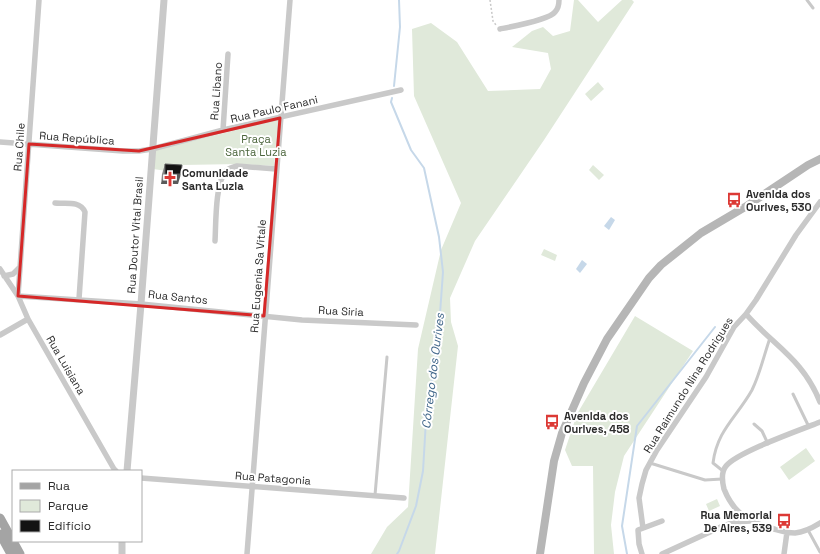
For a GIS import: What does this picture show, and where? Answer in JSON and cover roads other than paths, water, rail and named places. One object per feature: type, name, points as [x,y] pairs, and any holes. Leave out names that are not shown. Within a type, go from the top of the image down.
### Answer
[{"type":"main road","points":[[540,554],[554,461],[564,427],[587,377],[607,339],[648,278],[661,265],[701,233],[820,159]]},
{"type":"main road","points":[[0,518],[11,554]]},
{"type":"main road","points":[[4,533],[20,554]]},
{"type":"street","name":"Rua Chile","points":[[18,296],[39,0]]},
{"type":"street","name":"Rua Doutor Vital Brasil","points":[[127,470],[164,0]]},
{"type":"street","name":"Rua Eugenia Sa Vitale","points":[[247,554],[264,316],[290,0]]},
{"type":"street","points":[[500,29],[549,17],[555,13],[559,3]]},
{"type":"street","name":"Rua Libano","points":[[223,130],[228,54]]},
{"type":"street","name":"Rua Paulo Fanani","points":[[152,148],[223,130],[401,90]]},
{"type":"street","name":"Rua República","points":[[0,142],[123,151],[139,151],[152,148]]},
{"type":"street","points":[[215,241],[218,188],[223,174],[227,170],[237,166],[276,168]]},
{"type":"street","name":"Rua Raimundo Nina Rodrigues","points":[[642,554],[638,535],[638,530],[643,528],[639,498],[646,470],[657,450],[706,377],[734,327],[746,314],[796,235],[820,202]]},
{"type":"street","points":[[55,203],[77,204],[83,208],[85,212],[79,299]]},
{"type":"street","points":[[4,276],[13,274],[20,267]]},
{"type":"street","name":"Rua Luisiana","points":[[0,268],[18,296],[28,319],[113,470]]},
{"type":"street","name":"Rua Santos","points":[[18,296],[141,304],[264,316]]},
{"type":"street","points":[[746,314],[757,327],[785,350],[804,371],[814,387],[820,402]]},
{"type":"street","name":"Rua Siria","points":[[264,316],[302,320],[416,325]]},
{"type":"street","points":[[0,335],[28,319]]},
{"type":"street","points":[[820,422],[734,459],[726,466],[722,479],[729,499],[739,514],[750,521],[787,532],[796,533],[808,530],[820,523]]},
{"type":"street","name":"Rua Patagonia","points":[[142,478],[404,498]]},
{"type":"street","points":[[643,528],[662,521]]},
{"type":"street","points":[[662,554],[723,526],[734,522],[750,521]]},
{"type":"street","points":[[784,554],[787,532]]},
{"type":"street","points":[[122,542],[122,554]]},
{"type":"lane","points":[[807,0],[814,8]]},
{"type":"lane","points":[[724,472],[713,463],[714,452],[718,440],[752,389],[770,338]]},
{"type":"lane","points":[[375,495],[387,357]]},
{"type":"lane","points":[[793,394],[809,427]]},
{"type":"lane","points":[[754,424],[762,431],[768,444]]},
{"type":"lane","points":[[650,463],[705,480],[722,479]]},
{"type":"lane","points":[[808,530],[820,552]]},
{"type":"water","points":[[611,217],[615,220],[609,230],[604,226]]},
{"type":"water","points":[[582,260],[587,264],[580,273],[576,269]]},
{"type":"waterway","name":"Córrego dos Ourives","points":[[394,86],[400,27],[399,0]]},
{"type":"waterway","name":"Córrego dos Ourives","points":[[392,98],[391,102],[411,150],[424,168],[439,237],[443,272],[437,355],[427,403],[423,471],[416,506],[397,554]]},
{"type":"waterway","points":[[627,554],[622,526],[637,426],[715,327]]},
{"type":"place","name":"Comunidade Santa Luzia","points":[[170,179]]},
{"type":"place","name":"Avenida dos Ourives, 530","points":[[734,200]]},
{"type":"place","name":"Avenida dos Ourives, 458","points":[[552,422]]},
{"type":"place","name":"Rua Memorial De Aires, 539","points":[[784,521]]},
{"type":"park label","name":"Praça Santa Luzia","points":[[256,145]]}]
